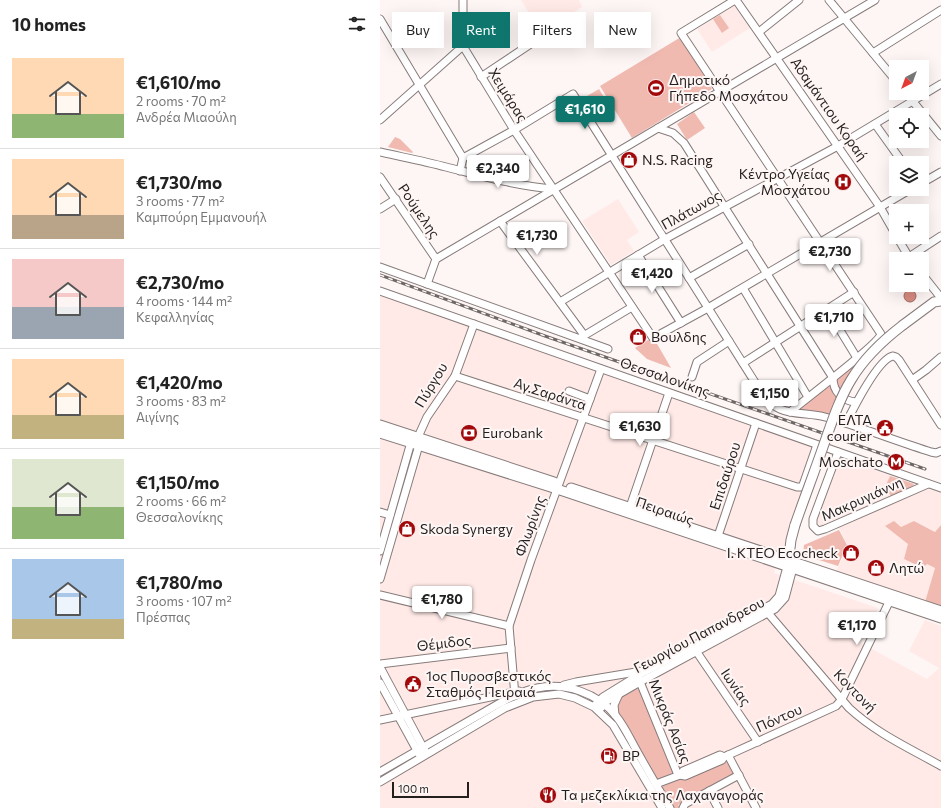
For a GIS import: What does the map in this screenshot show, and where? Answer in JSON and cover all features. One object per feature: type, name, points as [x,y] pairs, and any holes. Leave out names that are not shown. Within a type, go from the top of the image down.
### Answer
[{"type":"main road","points":[[767,552],[786,547],[798,526],[833,418],[847,386],[858,370],[883,341],[905,328],[934,302],[941,302]]},
{"type":"main road","name":"Πειραιώς","points":[[380,425],[416,441]]},
{"type":"main road","name":"Πειραιώς","points":[[380,432],[416,441],[558,486],[891,598],[941,618]]},
{"type":"main road","name":"Πειραιώς","points":[[558,486],[630,507],[767,552],[791,564]]},
{"type":"main road","points":[[791,564],[797,541],[798,526]]},
{"type":"main road","points":[[791,540],[791,564]]},
{"type":"main road","name":"Πειραιώς","points":[[891,598],[941,611]]},
{"type":"street","points":[[463,0],[463,12]]},
{"type":"street","points":[[736,0],[682,33],[881,333],[879,339],[790,412]]},
{"type":"street","name":"Αδαμάντιου Κοραή","points":[[736,0],[880,207],[889,223]]},
{"type":"street","points":[[759,32],[799,0]]},
{"type":"street","points":[[829,0],[889,72]]},
{"type":"street","points":[[427,284],[436,259],[875,0]]},
{"type":"street","points":[[873,53],[941,10]]},
{"type":"street","points":[[380,19],[463,158],[460,171]]},
{"type":"street","points":[[380,120],[461,48]]},
{"type":"street","name":"Χειμάρας","points":[[464,48],[514,130],[653,338],[681,323]]},
{"type":"street","points":[[481,77],[524,48]]},
{"type":"street","name":"Πλάτωνος","points":[[560,302],[638,255],[725,206],[838,146],[941,84]]},
{"type":"street","points":[[463,158],[514,130],[574,94],[763,395],[773,405],[790,412],[823,417],[846,423],[931,452],[936,453],[941,451]]},
{"type":"street","points":[[912,101],[941,136]]},
{"type":"street","points":[[875,124],[898,156]]},
{"type":"street","points":[[658,128],[673,134],[684,143],[833,378],[834,386],[838,393],[849,401],[856,402]]},
{"type":"street","points":[[380,152],[515,183],[554,189]]},
{"type":"street","points":[[929,179],[941,172]]},
{"type":"street","name":"Ρούμελης","points":[[380,177],[436,259]]},
{"type":"street","points":[[638,255],[681,323],[899,196]]},
{"type":"street","points":[[380,209],[396,199]]},
{"type":"street","points":[[500,221],[560,302],[582,337],[632,307]]},
{"type":"street","points":[[918,252],[941,236]]},
{"type":"street","points":[[689,278],[748,244]]},
{"type":"street","name":"Θεσσαλονίκης","points":[[380,267],[582,337],[608,349]]},
{"type":"street","points":[[929,283],[941,298]]},
{"type":"street","points":[[742,288],[808,397]]},
{"type":"street","name":"Θεσσαλονίκης","points":[[380,291],[941,488]]},
{"type":"street","points":[[743,363],[854,292]]},
{"type":"street","points":[[827,309],[857,358]]},
{"type":"street","name":"Πύργου","points":[[380,552],[390,515],[416,441],[428,417],[455,376],[474,324]]},
{"type":"street","points":[[692,377],[698,360],[729,341]]},
{"type":"street","points":[[846,423],[856,402],[879,368],[890,356],[894,356],[912,380],[941,425]]},
{"type":"street","points":[[912,380],[941,357]]},
{"type":"street","name":"Φλωρίνης","points":[[515,694],[509,626],[601,369]]},
{"type":"street","name":"Αγ.Σαράντα","points":[[455,376],[797,487],[801,487],[803,485],[817,445]]},
{"type":"street","points":[[569,391],[590,399]]},
{"type":"street","points":[[630,507],[669,393]]},
{"type":"street","name":"Επιδαύρου","points":[[718,536],[756,423]]},
{"type":"street","name":"Πύργου","points":[[380,579],[416,441]]},
{"type":"street","name":"Μακρυγιάννη","points":[[838,452],[813,519],[813,526],[818,531],[928,484]]},
{"type":"street","points":[[380,512],[390,515]]},
{"type":"street","name":"Γεωργίου Παπανδρεου","points":[[599,706],[620,693],[639,679],[648,670],[768,613],[780,605],[784,600],[791,564]]},
{"type":"street","name":"Γεωργίου Παπανδρεου","points":[[599,706],[608,693],[639,679],[772,604],[780,594],[791,564]]},
{"type":"street","points":[[380,595],[509,626]]},
{"type":"street","points":[[842,699],[891,598]]},
{"type":"street","name":"Κοντονή","points":[[768,613],[849,708],[871,726],[941,766]]},
{"type":"street","name":"Θέμιδος","points":[[380,665],[511,648]]},
{"type":"street","name":"Ιωνίας","points":[[694,649],[758,742]]},
{"type":"street","points":[[380,665],[402,716]]},
{"type":"street","points":[[560,686],[648,670]]},
{"type":"street","name":"Μικράς Ασίας","points":[[639,679],[679,775]]},
{"type":"street","points":[[380,683],[402,716],[424,756]]},
{"type":"street","points":[[380,720],[515,694],[547,686],[560,686],[579,690],[599,706],[615,715]]},
{"type":"street","points":[[620,693],[614,704],[615,715],[670,808]]},
{"type":"street","points":[[380,772],[515,694]]},
{"type":"street","points":[[380,782],[504,708],[533,697],[559,694],[599,706],[620,735],[662,808]]},
{"type":"street","name":"Πόντου","points":[[656,784],[679,775],[682,771],[720,755],[726,756],[833,708],[842,699]]},
{"type":"street","points":[[726,756],[739,775],[756,808]]},
{"type":"street","points":[[683,807],[739,775]]},
{"type":"street","points":[[709,791],[718,808]]},
{"type":"shaded area","points":[[521,0],[579,0],[582,7],[574,12],[529,12]]},
{"type":"shaded area","points":[[734,5],[750,28],[712,52],[697,29]]},
{"type":"shaded area","points":[[720,15],[729,28],[722,33],[713,19]]},
{"type":"shaded area","name":"Δημοτικό Γήπεδο Μοσχάτου","points":[[681,37],[712,89],[632,138],[600,86]]},
{"type":"shaded area","points":[[599,89],[611,109],[600,116],[587,96]]},
{"type":"shaded area","points":[[694,112],[705,128],[687,140],[677,124]]},
{"type":"shaded area","points":[[395,137],[400,139],[413,152],[388,147]]},
{"type":"shaded area","points":[[618,199],[639,232],[627,240],[634,251],[611,265],[582,221]]},
{"type":"shaded area","points":[[906,292],[914,292],[916,296],[914,300],[910,302],[906,300],[904,296]]},
{"type":"shaded area","points":[[380,293],[819,449],[787,541],[781,550],[774,573],[878,608],[861,643],[927,679],[939,668],[909,651],[925,620],[941,626],[941,808],[380,808]]},
{"type":"shaded area","points":[[648,340],[656,342],[671,368],[647,359],[635,348]]},
{"type":"shaded area","points":[[867,351],[840,394],[836,378]]},
{"type":"shaded area","points":[[831,382],[839,397],[831,417],[796,409]]},
{"type":"shaded area","points":[[837,457],[941,493],[941,525],[936,532],[914,521],[909,544],[927,564],[935,568],[925,602],[836,572],[848,546],[836,522],[822,527],[818,523],[817,513]]},
{"type":"shaded area","points":[[890,476],[914,484],[911,489],[892,498],[885,487]]},
{"type":"shaded area","points":[[894,521],[901,527],[914,521],[935,532],[941,525],[941,608],[925,602],[935,568],[927,564],[923,568],[904,559],[908,544],[885,526]]},
{"type":"shaded area","points":[[839,530],[847,545],[838,566],[803,555],[804,545]]},
{"type":"shaded area","points":[[637,689],[641,690],[674,772],[659,780],[656,779],[618,711],[617,705],[619,699],[627,693]]},
{"type":"shaded area","points":[[726,760],[734,775],[678,805],[680,808],[673,808],[662,789],[663,786]]},
{"type":"railway","points":[[380,275],[545,336],[925,469]]},
{"type":"place","name":"Δημοτικό Γήπεδο Μοσχάτου","points":[[656,88]]},
{"type":"place","name":"N.S. Racing","points":[[629,160]]},
{"type":"place","name":"Κέντρο Υγείας Μοσχάτου","points":[[843,182]]},
{"type":"place","name":"Βουλδης","points":[[638,337]]},
{"type":"place","name":"ΕΛΤΑ courier","points":[[885,428]]},
{"type":"place","name":"Eurobank","points":[[469,433]]},
{"type":"place","name":"Moschato","points":[[896,462]]},
{"type":"place","name":"Skoda Synergy","points":[[407,529]]},
{"type":"place","name":"Ι. ΚΤΕΟ Ecocheck","points":[[851,553]]},
{"type":"place","name":"Λητώ","points":[[876,568]]},
{"type":"place","name":"1ος Πυροσβεστικός Σταθμός Πειραιά","points":[[413,684]]},
{"type":"place","name":"BP","points":[[609,756]]},
{"type":"place","name":"Τα μεζεκλίκια της Λαχαναγοράς","points":[[548,795]]}]
